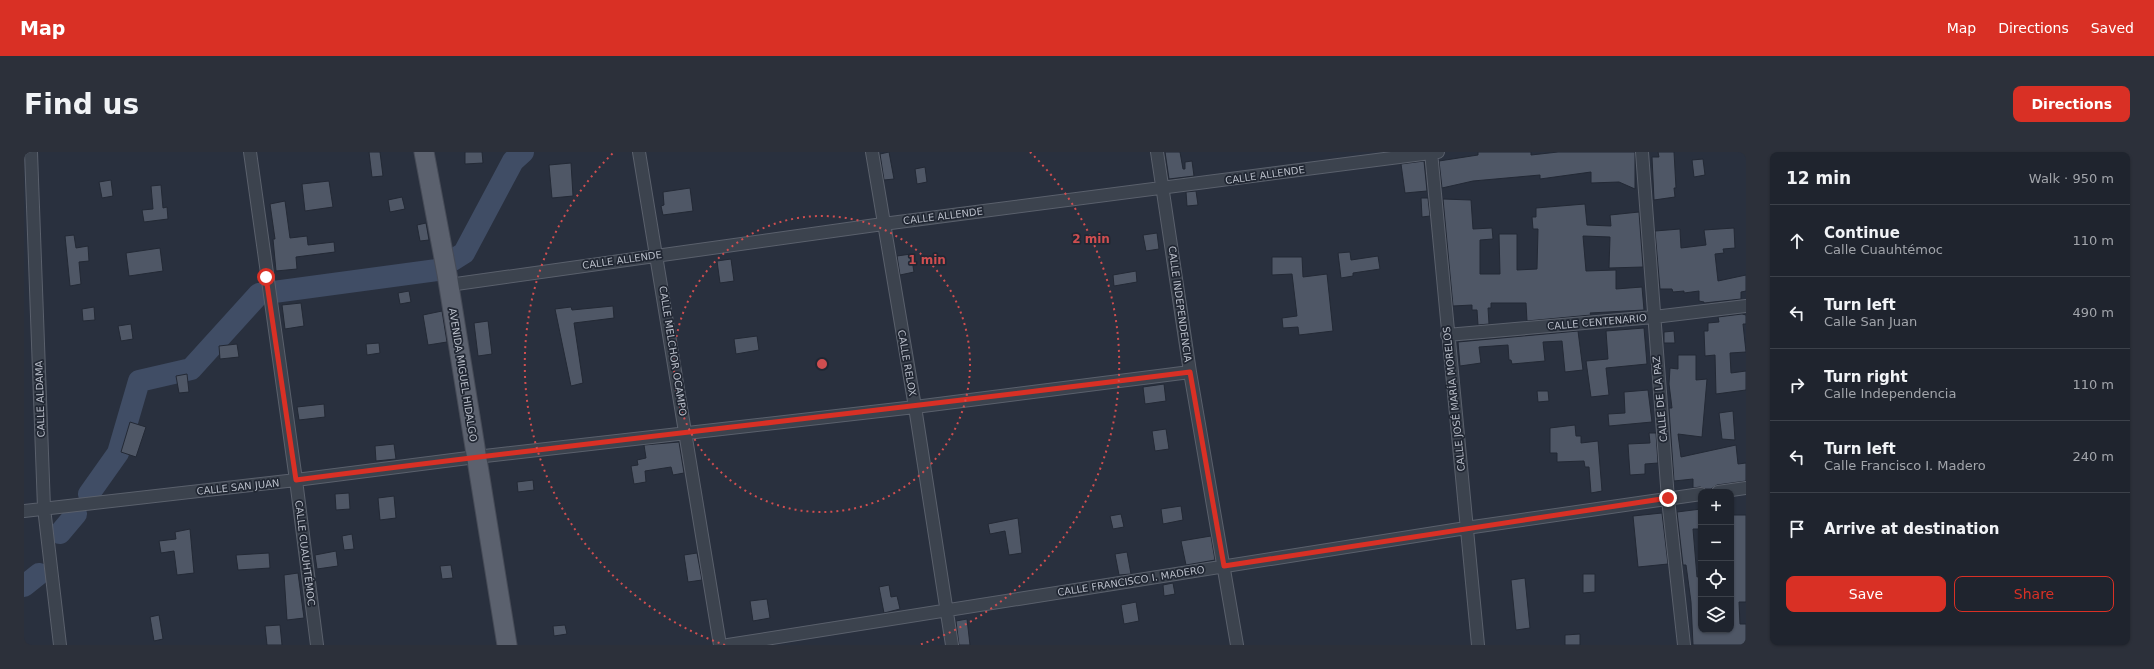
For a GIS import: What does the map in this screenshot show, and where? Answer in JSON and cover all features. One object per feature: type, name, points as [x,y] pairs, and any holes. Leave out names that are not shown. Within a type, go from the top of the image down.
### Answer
[{"type":"main road","name":"AVENIDA MIGUEL HIDALGO","points":[[424,152],[448,280],[507,645]]},
{"type":"street","name":"CALLE ALDAMA","points":[[31,152],[44,508],[60,645]]},
{"type":"street","name":"CALLE CUAUHTÉMOC","points":[[250,152],[266,277],[271,296],[317,645]]},
{"type":"street","name":"CALLE MELCHOR OCAMPO","points":[[639,152],[720,645]]},
{"type":"street","name":"CALLE RELOX","points":[[872,152],[915,407],[952,645]]},
{"type":"street","name":"CALLE INDEPENDENCIA","points":[[1157,152],[1190,372],[1237,645]]},
{"type":"street","name":"CALLE ALLENDE","points":[[448,280],[657,255],[1434,152]]},
{"type":"street","name":"CALLE JOSÉ MARÍA MORELOS","points":[[1434,152],[1448,335],[1478,645]]},
{"type":"street","name":"CALLE DE LA PAZ","points":[[1642,152],[1668,498],[1684,645]]},
{"type":"street","name":"CALLE CENTENARIO","points":[[1448,335],[1654,317],[1746,306]]},
{"type":"street","name":"CALLE SAN JUAN","points":[[24,511],[296,480],[476,457],[915,407],[1190,372]]},
{"type":"street","points":[[1734,490],[1746,488]]},
{"type":"street","name":"CALLE FRANCISCO I. MADERO","points":[[728,645],[1466,528],[1698,494]]},
{"type":"building","points":[[369,152],[380,152],[383,176],[372,177]]},
{"type":"building","points":[[465,152],[482,152],[483,163],[465,164]]},
{"type":"building","points":[[889,152],[894,179],[884,180],[880,154]]},
{"type":"building","points":[[1165,152],[1180,152],[1183,169],[1185,169],[1185,162],[1192,161],[1194,176],[1169,179]]},
{"type":"building","points":[[1478,152],[1531,152],[1531,155],[1558,152],[1635,152],[1635,189],[1619,182],[1591,183],[1591,172],[1540,179],[1540,175],[1473,181],[1442,188],[1439,161],[1478,155]]},
{"type":"building","points":[[1658,152],[1674,152],[1676,188],[1674,188],[1675,197],[1654,200],[1652,157],[1659,157]]},
{"type":"building","points":[[1703,159],[1705,175],[1694,177],[1692,160]]},
{"type":"building","points":[[1424,161],[1427,191],[1405,193],[1401,164]]},
{"type":"building","points":[[571,163],[573,196],[552,198],[549,165]]},
{"type":"building","points":[[925,167],[927,182],[917,184],[915,169]]},
{"type":"building","points":[[111,180],[113,196],[102,198],[99,182]]},
{"type":"building","points":[[329,181],[333,207],[305,211],[302,184]]},
{"type":"building","points":[[161,185],[163,208],[167,207],[168,219],[144,222],[142,210],[153,209],[151,186]]},
{"type":"building","points":[[690,188],[693,211],[663,215],[661,206],[664,205],[663,192]]},
{"type":"building","points":[[1196,191],[1198,205],[1187,206],[1186,192]]},
{"type":"building","points":[[402,197],[405,209],[390,212],[388,200]]},
{"type":"building","points":[[1421,198],[1428,198],[1430,216],[1422,217]]},
{"type":"building","points":[[1443,199],[1471,200],[1473,229],[1492,228],[1493,239],[1480,240],[1480,274],[1500,274],[1499,234],[1517,234],[1517,270],[1537,269],[1538,229],[1533,229],[1532,217],[1536,217],[1536,208],[1585,204],[1587,225],[1611,226],[1610,215],[1639,212],[1643,267],[1609,268],[1610,237],[1583,236],[1586,271],[1616,270],[1616,289],[1642,287],[1644,310],[1590,313],[1591,315],[1527,321],[1526,303],[1491,303],[1491,308],[1488,308],[1489,324],[1478,325],[1477,310],[1472,310],[1472,305],[1453,306]]},
{"type":"building","points":[[285,201],[290,238],[307,236],[308,245],[334,242],[335,252],[296,257],[297,269],[276,271],[273,239],[275,239],[270,204]]},
{"type":"building","points":[[426,223],[429,240],[420,241],[417,225]]},
{"type":"building","points":[[1734,228],[1735,248],[1723,249],[1724,253],[1715,254],[1718,281],[1746,275],[1746,291],[1741,292],[1741,299],[1704,303],[1699,301],[1699,291],[1684,293],[1684,291],[1673,292],[1672,289],[1660,289],[1655,231],[1680,229],[1681,248],[1706,245],[1704,230]]},
{"type":"building","points":[[1157,233],[1159,249],[1146,251],[1143,235]]},
{"type":"building","points":[[74,235],[76,248],[88,246],[89,261],[79,262],[81,284],[70,286],[65,236]]},
{"type":"building","points":[[160,248],[163,271],[129,276],[126,253]]},
{"type":"building","points":[[1350,252],[1351,260],[1378,256],[1380,269],[1353,273],[1353,276],[1341,278],[1338,253]]},
{"type":"building","points":[[911,254],[914,272],[900,275],[897,256]]},
{"type":"building","points":[[1272,257],[1302,257],[1303,277],[1327,274],[1333,331],[1299,335],[1298,327],[1283,328],[1282,318],[1297,316],[1292,274],[1272,275]]},
{"type":"building","points":[[731,259],[734,281],[720,283],[717,261]]},
{"type":"building","points":[[1136,271],[1137,282],[1114,286],[1113,275]]},
{"type":"building","points":[[409,291],[411,302],[400,304],[398,293]]},
{"type":"building","points":[[301,303],[304,326],[285,329],[282,305]]},
{"type":"building","points":[[613,306],[614,318],[574,323],[583,383],[571,386],[555,309],[571,307],[572,310]]},
{"type":"building","points":[[94,307],[95,320],[83,321],[82,309]]},
{"type":"building","points":[[442,311],[447,342],[428,345],[423,315]]},
{"type":"building","points":[[1742,314],[1746,315],[1746,324],[1743,324],[1746,352],[1730,353],[1731,373],[1746,371],[1746,390],[1716,394],[1715,355],[1705,356],[1704,331],[1708,331],[1708,323],[1719,322],[1718,317]]},
{"type":"building","points":[[488,321],[492,354],[478,356],[474,323]]},
{"type":"building","points":[[131,324],[133,339],[121,341],[118,326]]},
{"type":"building","points":[[1644,328],[1647,364],[1606,368],[1609,395],[1591,397],[1586,361],[1608,359],[1606,331]]},
{"type":"building","points":[[1578,331],[1583,370],[1565,372],[1562,341],[1543,342],[1545,361],[1512,364],[1511,360],[1509,360],[1508,345],[1479,347],[1481,363],[1460,366],[1458,342]]},
{"type":"building","points":[[1674,331],[1675,343],[1664,343],[1664,332]]},
{"type":"building","points":[[757,336],[759,350],[736,354],[734,339]]},
{"type":"building","points":[[379,343],[380,353],[367,355],[366,344]]},
{"type":"building","points":[[237,344],[239,357],[220,359],[219,346]]},
{"type":"building","points":[[1678,355],[1696,355],[1696,380],[1707,379],[1702,437],[1678,434],[1681,457],[1736,445],[1738,464],[1746,463],[1746,481],[1717,485],[1711,489],[1706,489],[1700,487],[1693,488],[1693,479],[1674,481],[1669,408],[1672,408],[1669,384],[1670,368],[1678,369]]},
{"type":"building","points":[[187,374],[189,392],[179,393],[176,376]]},
{"type":"building","points":[[1164,384],[1166,401],[1145,404],[1143,387]]},
{"type":"building","points":[[1648,390],[1652,422],[1609,426],[1608,414],[1625,413],[1624,392]]},
{"type":"building","points":[[1537,391],[1548,391],[1549,401],[1538,402]]},
{"type":"building","points":[[324,404],[325,417],[299,420],[297,407]]},
{"type":"building","points":[[1733,411],[1735,440],[1722,439],[1719,413]]},
{"type":"building","points":[[130,422],[146,427],[136,457],[121,452]]},
{"type":"building","points":[[1575,425],[1576,436],[1581,436],[1581,443],[1598,441],[1602,491],[1591,493],[1589,467],[1585,467],[1584,461],[1557,462],[1557,453],[1550,453],[1550,428]]},
{"type":"building","points":[[1166,429],[1169,449],[1155,451],[1152,431]]},
{"type":"building","points":[[1649,433],[1656,433],[1658,463],[1645,464],[1645,474],[1630,475],[1628,444],[1650,443]]},
{"type":"building","points":[[679,442],[684,473],[673,475],[671,467],[645,471],[646,482],[634,484],[631,466],[638,465],[637,460],[646,458],[644,445]]},
{"type":"building","points":[[394,444],[396,459],[376,461],[375,446]]},
{"type":"building","points":[[533,480],[534,490],[518,492],[517,482]]},
{"type":"building","points":[[349,493],[350,509],[336,510],[335,494]]},
{"type":"building","points":[[394,496],[396,518],[380,520],[378,498]]},
{"type":"building","points":[[1181,506],[1183,520],[1163,524],[1161,509]]},
{"type":"building","points":[[1698,509],[1698,529],[1693,529],[1698,577],[1698,633],[1734,633],[1734,515],[1746,515],[1746,602],[1739,602],[1740,624],[1746,624],[1746,645],[1693,645],[1691,602],[1686,565],[1683,565],[1677,512]]},
{"type":"building","points":[[1662,513],[1668,564],[1638,567],[1633,516]]},
{"type":"building","points":[[1121,514],[1124,527],[1113,529],[1110,516]]},
{"type":"building","points":[[1018,518],[1022,553],[1009,555],[1005,531],[990,534],[988,524]]},
{"type":"building","points":[[190,529],[194,573],[177,575],[174,551],[161,553],[159,541],[176,539],[175,532]]},
{"type":"building","points":[[352,534],[354,549],[344,550],[342,536]]},
{"type":"building","points":[[1211,536],[1215,560],[1186,565],[1181,541]]},
{"type":"building","points":[[336,551],[338,566],[317,569],[315,555]]},
{"type":"building","points":[[1127,552],[1131,574],[1119,575],[1115,554]]},
{"type":"building","points":[[269,553],[270,568],[238,570],[236,555]]},
{"type":"building","points":[[697,553],[702,580],[688,582],[684,555]]},
{"type":"building","points":[[451,565],[453,578],[442,579],[440,566]]},
{"type":"building","points":[[298,573],[304,618],[287,620],[284,575]]},
{"type":"building","points":[[1583,574],[1595,574],[1595,592],[1583,593]]},
{"type":"building","points":[[1525,578],[1530,628],[1516,630],[1511,580]]},
{"type":"building","points":[[1173,583],[1175,594],[1164,596],[1163,585]]},
{"type":"building","points":[[889,585],[891,597],[897,596],[900,609],[884,613],[879,587]]},
{"type":"building","points":[[767,599],[770,618],[753,621],[750,601]]},
{"type":"building","points":[[1136,602],[1139,621],[1124,624],[1121,605]]},
{"type":"building","points":[[159,615],[163,639],[154,641],[150,617]]},
{"type":"building","points":[[967,619],[970,645],[959,645],[956,621]]},
{"type":"building","points":[[280,625],[282,645],[267,645],[265,626]]},
{"type":"building","points":[[565,625],[567,634],[554,636],[553,626]]},
{"type":"building","points":[[1580,634],[1580,645],[1565,645],[1565,635]]},
{"type":"waterway","points":[[89,494],[118,453],[139,381],[191,369],[259,294],[437,270],[464,253],[513,161],[523,152]]},
{"type":"waterway","points":[[60,533],[76,514]]},
{"type":"waterway","points":[[24,586],[39,574]]},
{"type":"route","points":[[266,277],[271,296],[296,480],[476,457],[915,407],[1190,372],[1224,566],[1668,498]]}]
